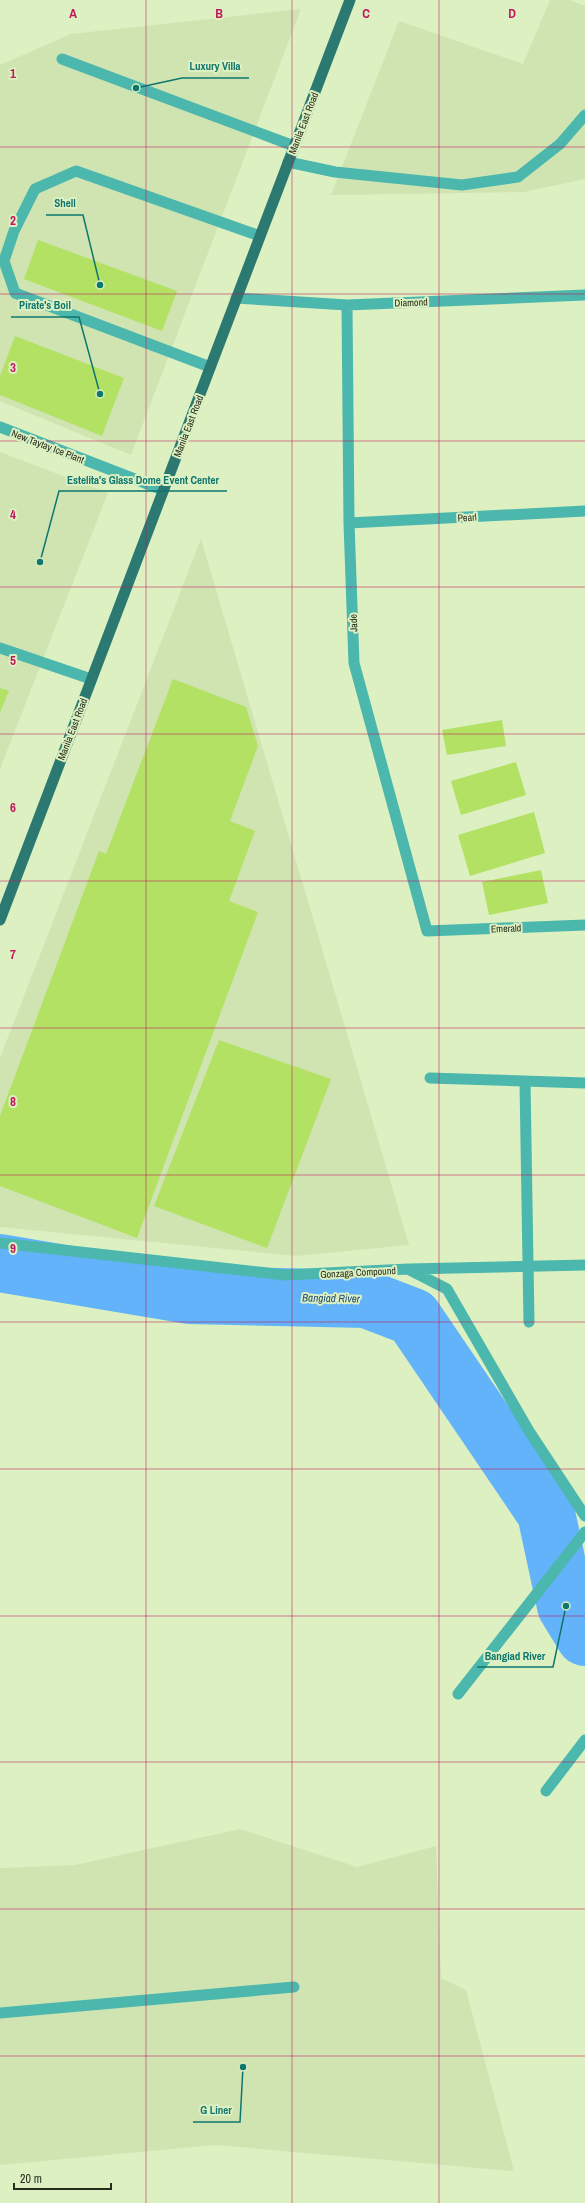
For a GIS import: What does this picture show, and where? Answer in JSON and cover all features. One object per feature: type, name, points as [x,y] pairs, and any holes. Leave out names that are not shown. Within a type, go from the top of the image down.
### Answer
[{"type":"main road","name":"Manila East Road","points":[[0,920],[90,678],[350,0]]},
{"type":"street","points":[[62,59],[294,146]]},
{"type":"street","points":[[288,162],[335,172],[462,185],[518,177],[560,144],[585,115]]},
{"type":"street","points":[[210,367],[15,293],[4,261],[14,231],[35,189],[76,171],[260,236]]},
{"type":"street","name":"Diamond","points":[[236,298],[348,305],[585,295]]},
{"type":"street","name":"Jade","points":[[348,305],[349,523],[354,663],[427,931]]},
{"type":"street","name":"New Taytay Ice Plant","points":[[0,427],[163,490]]},
{"type":"street","name":"Pearl","points":[[349,523],[585,511]]},
{"type":"street","points":[[0,648],[90,678]]},
{"type":"street","name":"Emerald","points":[[427,931],[585,924]]},
{"type":"street","points":[[430,1078],[585,1083]]},
{"type":"street","points":[[525,1082],[529,1322]]},
{"type":"street","name":"Gonzaga Compound","points":[[0,1243],[285,1275],[408,1270],[447,1289],[529,1431],[585,1516]]},
{"type":"street","points":[[408,1270],[585,1265]]},
{"type":"street","points":[[458,1694],[585,1532]]},
{"type":"street","points":[[546,1791],[585,1740]]},
{"type":"street","points":[[0,2013],[294,1987]]},
{"type":"shaded area","points":[[550,0],[569,0],[585,6],[585,179],[524,192],[331,195],[399,21],[523,64]]},
{"type":"shaded area","points":[[301,9],[131,455],[0,401],[0,65],[71,34]]},
{"type":"shaded area","points":[[0,452],[108,493],[0,769]]},
{"type":"shaded area","points":[[201,539],[409,1245],[296,1256],[0,1227],[0,1058]]},
{"type":"shaded area","points":[[240,1829],[357,1867],[436,1846],[441,1978],[466,1990],[514,2171],[215,2145],[0,2165],[0,1868],[75,1865]]},
{"type":"building","points":[[38,240],[177,291],[162,331],[24,279]]},
{"type":"building","points":[[15,336],[124,378],[102,436],[0,395],[0,376]]},
{"type":"building","points":[[173,679],[246,707],[258,746],[230,821],[255,831],[229,901],[258,912],[137,1238],[0,1186],[0,1116],[99,851],[106,854]]},
{"type":"building","points":[[0,688],[9,691],[0,712]]},
{"type":"building","points":[[502,720],[506,746],[447,755],[442,730]]},
{"type":"building","points":[[516,762],[526,795],[461,815],[451,781]]},
{"type":"building","points":[[534,812],[545,853],[470,876],[458,835]]},
{"type":"building","points":[[541,870],[548,903],[489,915],[482,882]]},
{"type":"building","points":[[219,1040],[331,1079],[267,1248],[154,1206]]},
{"type":"waterway","name":"Bangiad River","points":[[0,1263],[189,1295],[366,1299],[413,1317],[546,1513],[566,1606],[585,1637]]},
{"type":"place","name":"Luxury Villa","points":[[136,88]]},
{"type":"place","name":"Shell","points":[[100,285]]},
{"type":"place","name":"Pirate's Boil","points":[[100,394]]},
{"type":"place","name":"Estelita's Glass Dome Event Center","points":[[40,562]]},
{"type":"place","name":"Bangiad River","points":[[566,1606]]},
{"type":"place","name":"G Liner","points":[[243,2067]]}]
